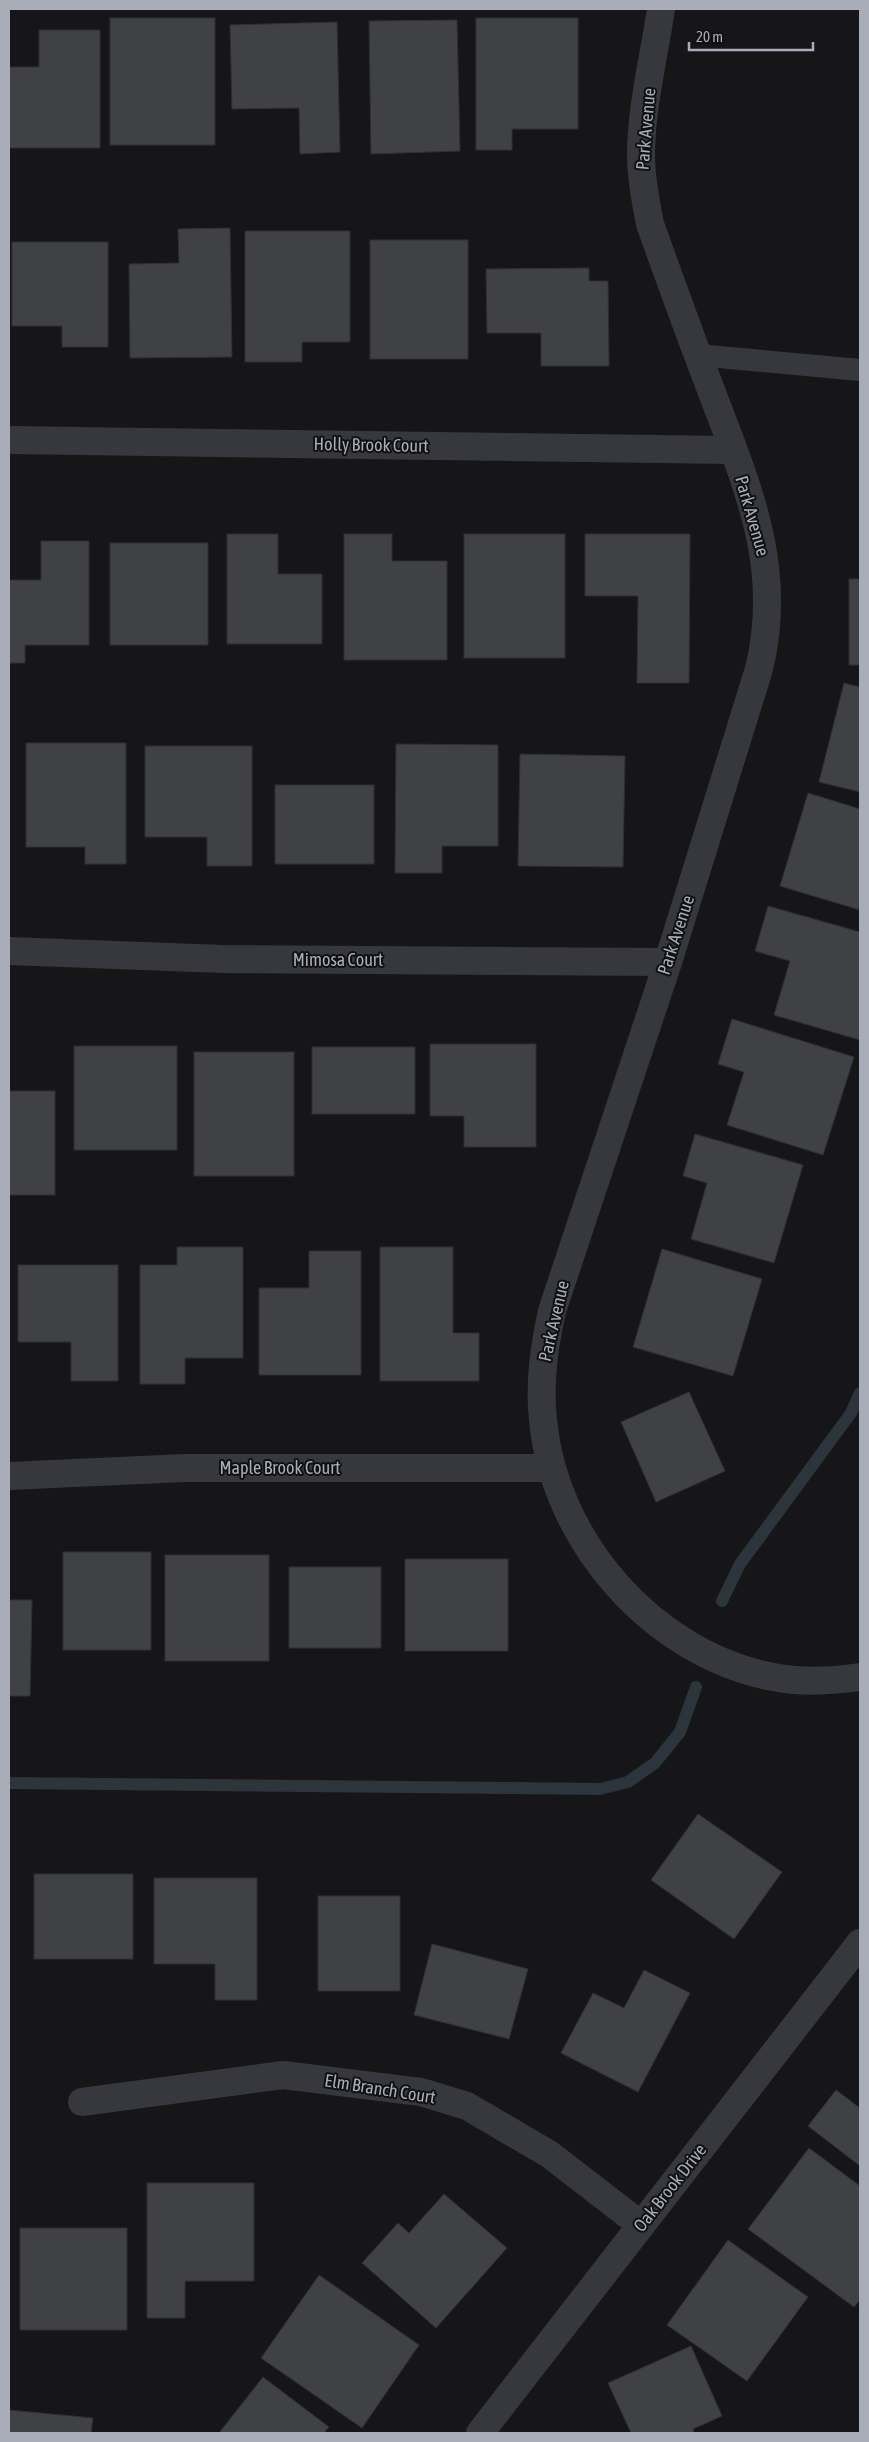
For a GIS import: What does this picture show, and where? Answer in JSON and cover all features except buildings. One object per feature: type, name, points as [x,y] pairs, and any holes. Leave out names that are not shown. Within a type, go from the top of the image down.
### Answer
[{"type":"street","name":"Park Avenue","points":[[662,9],[644,119],[641,156],[643,187],[650,224],[733,450],[761,536],[766,561],[769,608],[766,642],[760,669],[668,962],[552,1311],[544,1347],[541,1386],[543,1422],[551,1468],[572,1518],[594,1557],[623,1592],[654,1620],[692,1647],[733,1666],[773,1677],[808,1681],[860,1678]]},
{"type":"street","name":"Holly Brook Court","points":[[9,440],[733,450]]},
{"type":"street","name":"Mimosa Court","points":[[9,951],[223,959],[668,962]]},
{"type":"street","name":"Maple Brook Court","points":[[9,1476],[185,1468],[551,1468]]},
{"type":"street","name":"Oak Brook Drive","points":[[480,2433],[860,1943]]},
{"type":"street","name":"Elm Branch Court","points":[[82,2102],[283,2075],[420,2092],[467,2106],[549,2154],[641,2226]]},
{"type":"lane","points":[[697,355],[860,370]]},
{"type":"waterway","points":[[722,1601],[740,1564],[851,1413],[860,1393]]},
{"type":"waterway","points":[[9,1783],[600,1789],[628,1782],[655,1763],[680,1732],[696,1687]]}]
